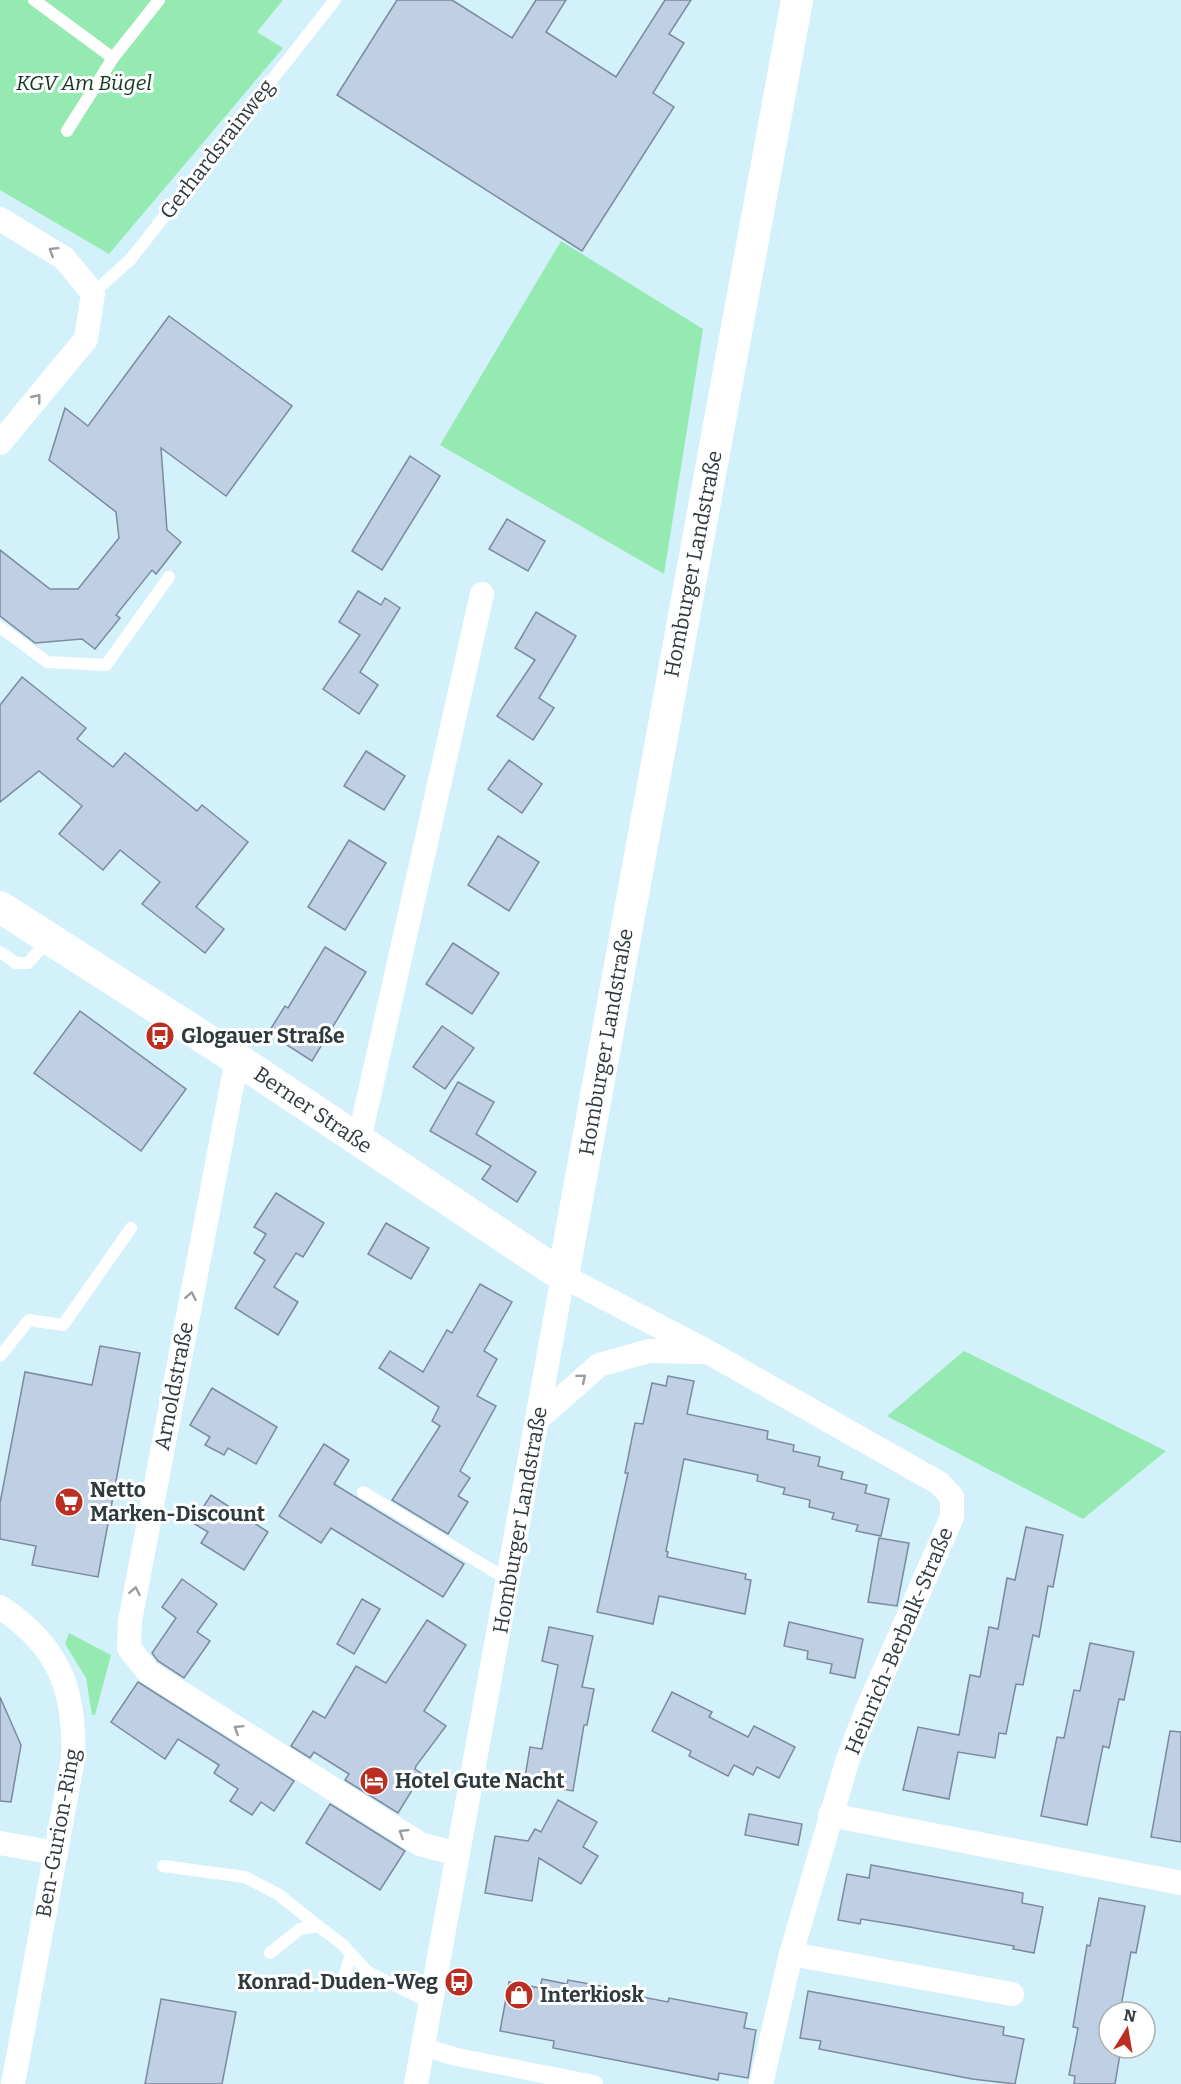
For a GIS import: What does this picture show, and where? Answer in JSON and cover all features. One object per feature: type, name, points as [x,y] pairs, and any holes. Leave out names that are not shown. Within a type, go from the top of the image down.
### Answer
[{"type":"street","name":"Homburger Landstraße","points":[[416,2084],[457,1854],[510,1581],[563,1276],[797,0]]},
{"type":"street","points":[[0,219],[64,258],[93,293],[86,339],[0,443]]},
{"type":"street","points":[[359,1140],[482,594]]},
{"type":"street","name":"Berner Straße","points":[[0,907],[237,1059],[563,1276]]},
{"type":"street","name":"Arnoldstraße","points":[[237,1059],[130,1621],[129,1648],[148,1672],[410,1838],[420,1844],[457,1854]]},
{"type":"street","name":"Heinrich-Berbalk-Straße","points":[[563,1276],[708,1352],[939,1483],[952,1497],[952,1518],[866,1713],[830,1815],[791,1954],[760,2084]]},
{"type":"street","name":"Heinrich-Berbalk-Straße","points":[[539,1418],[599,1365],[649,1351],[708,1352]]},
{"type":"street","name":"Ben-Gurion-Ring","points":[[0,1607],[21,1621],[48,1649],[64,1676],[72,1705],[73,1759],[13,2084]]},
{"type":"street","points":[[830,1815],[1181,1883]]},
{"type":"street","points":[[0,1843],[56,1853]]},
{"type":"street","points":[[791,1954],[1012,1994]]},
{"type":"street","points":[[423,2047],[458,2057],[594,2084]]},
{"type":"lane","points":[[34,0],[112,58]]},
{"type":"lane","points":[[67,131],[112,58],[159,0]]},
{"type":"lane","name":"Gerhardsrainweg","points":[[93,293],[130,260],[288,51],[335,0]]},
{"type":"lane","points":[[0,627],[47,662],[106,665],[169,577]]},
{"type":"lane","points":[[0,952],[16,963],[28,963],[50,938]]},
{"type":"lane","points":[[0,1356],[29,1320],[63,1325],[132,1228]]},
{"type":"lane","points":[[363,1492],[510,1581]]},
{"type":"lane","points":[[163,1866],[245,1877],[278,1894],[351,1954],[368,1972],[430,2003]]},
{"type":"lane","points":[[270,1953],[300,1929],[318,1926]]},
{"type":"lane","points":[[342,1983],[351,1954]]},
{"type":"green space","name":"KGV Am Bügel","points":[[0,0],[283,0],[257,32],[283,48],[109,254],[0,190]]},
{"type":"green space","points":[[561,241],[703,329],[664,574],[440,445]]},
{"type":"green space","points":[[964,1351],[1166,1451],[1083,1519],[887,1416]]},
{"type":"green space","points":[[69,1633],[111,1655],[95,1715],[92,1715],[86,1678],[65,1644]]},
{"type":"building","points":[[397,0],[452,0],[512,38],[536,0],[566,0],[546,32],[616,77],[665,0],[691,0],[669,34],[684,43],[653,93],[674,107],[582,251],[337,95]]},
{"type":"building","points":[[169,316],[292,406],[226,496],[161,448],[167,530],[181,542],[156,574],[152,570],[116,615],[120,618],[95,649],[82,639],[35,643],[0,616],[0,550],[50,589],[78,589],[119,538],[116,512],[49,460],[65,408],[88,426]]},
{"type":"building","points":[[410,456],[440,476],[382,570],[352,551]]},
{"type":"building","points":[[507,519],[545,541],[528,571],[489,549]]},
{"type":"building","points":[[358,591],[381,605],[385,598],[400,608],[360,672],[378,685],[359,714],[323,689],[360,635],[339,622]]},
{"type":"building","points":[[536,612],[576,636],[539,698],[554,708],[533,740],[497,716],[535,660],[515,648]]},
{"type":"building","points":[[22,677],[86,728],[77,739],[113,767],[125,753],[197,811],[202,805],[248,842],[196,907],[224,929],[205,953],[142,904],[160,882],[120,850],[103,870],[59,834],[82,806],[39,771],[0,802],[0,705]]},
{"type":"building","points":[[366,751],[405,776],[384,810],[344,786]]},
{"type":"building","points":[[509,760],[542,784],[522,813],[488,789]]},
{"type":"building","points":[[498,836],[539,862],[509,911],[468,885]]},
{"type":"building","points":[[349,840],[386,863],[345,930],[308,907]]},
{"type":"building","points":[[453,943],[499,973],[472,1014],[426,984]]},
{"type":"building","points":[[325,947],[366,972],[312,1061],[268,1033],[285,1006],[288,1008]]},
{"type":"building","points":[[80,1011],[186,1089],[141,1151],[34,1073]]},
{"type":"building","points":[[442,1026],[474,1048],[445,1089],[413,1067]]},
{"type":"building","points":[[458,1082],[494,1102],[476,1134],[536,1172],[517,1202],[482,1179],[491,1166],[430,1131]]},
{"type":"building","points":[[276,1193],[324,1223],[303,1257],[296,1253],[274,1287],[298,1302],[278,1335],[235,1308],[265,1260],[254,1253],[266,1234],[254,1227]]},
{"type":"building","points":[[386,1223],[429,1248],[411,1279],[368,1254]]},
{"type":"building","points":[[480,1284],[512,1302],[484,1351],[497,1359],[477,1396],[496,1406],[460,1471],[470,1478],[458,1496],[468,1502],[448,1534],[392,1500],[440,1426],[432,1421],[439,1407],[379,1368],[390,1351],[423,1372],[447,1330],[452,1333]]},
{"type":"building","points":[[100,1346],[140,1353],[98,1577],[32,1565],[36,1546],[0,1539],[0,1503],[25,1372],[92,1385]]},
{"type":"building","points":[[668,1376],[694,1381],[687,1414],[768,1431],[767,1439],[794,1445],[793,1451],[820,1457],[818,1466],[843,1472],[841,1479],[867,1485],[865,1493],[889,1499],[881,1536],[856,1531],[858,1525],[832,1519],[834,1513],[809,1507],[810,1500],[783,1494],[785,1488],[757,1481],[758,1475],[684,1459],[666,1551],[668,1552],[667,1557],[746,1574],[745,1579],[751,1580],[745,1614],[659,1596],[653,1624],[597,1612],[628,1473],[625,1473],[635,1423],[643,1424],[652,1383],[666,1386]]},
{"type":"building","points":[[212,1388],[277,1427],[256,1464],[228,1448],[224,1455],[205,1445],[210,1437],[190,1425]]},
{"type":"building","points":[[324,1444],[349,1460],[334,1484],[464,1564],[443,1597],[331,1528],[321,1543],[279,1516]]},
{"type":"building","points":[[211,1495],[268,1532],[244,1570],[201,1543],[208,1532],[193,1523]]},
{"type":"building","points":[[1026,1527],[1063,1535],[1053,1587],[1048,1586],[1039,1637],[1033,1635],[1023,1685],[1016,1684],[1006,1734],[999,1733],[995,1758],[958,1752],[949,1799],[903,1790],[918,1727],[959,1735],[970,1675],[980,1677],[989,1627],[998,1629],[1007,1578],[1015,1580]]},
{"type":"building","points":[[879,1538],[909,1543],[897,1606],[868,1602]]},
{"type":"building","points":[[182,1579],[217,1604],[197,1632],[210,1641],[184,1678],[158,1661],[152,1653],[176,1618],[162,1607]]},
{"type":"building","points":[[362,1599],[380,1609],[354,1654],[337,1644]]},
{"type":"building","points":[[427,1620],[466,1645],[424,1711],[446,1726],[416,1766],[415,1769],[422,1774],[398,1813],[345,1780],[349,1774],[314,1752],[310,1758],[291,1746],[313,1711],[325,1718],[356,1666],[386,1683]]},
{"type":"building","points":[[789,1622],[863,1639],[855,1678],[830,1673],[832,1664],[807,1659],[808,1651],[784,1646]]},
{"type":"building","points":[[549,1627],[593,1636],[582,1687],[594,1689],[587,1725],[584,1725],[573,1791],[524,1783],[530,1747],[542,1749],[558,1665],[542,1661]]},
{"type":"building","points":[[1090,1643],[1134,1652],[1124,1700],[1119,1699],[1109,1748],[1103,1746],[1087,1825],[1041,1816],[1057,1737],[1064,1738],[1074,1690],[1080,1691]]},
{"type":"building","points":[[138,1682],[294,1781],[274,1811],[261,1802],[252,1815],[230,1801],[238,1789],[214,1773],[219,1765],[178,1739],[165,1759],[111,1722]]},
{"type":"building","points":[[672,1692],[712,1712],[709,1717],[748,1737],[754,1726],[795,1747],[779,1778],[757,1767],[753,1775],[734,1765],[728,1776],[689,1756],[691,1751],[652,1731]]},
{"type":"building","points":[[0,1697],[21,1745],[11,1802],[0,1801]]},
{"type":"building","points":[[1170,1731],[1181,1732],[1181,1842],[1151,1837]]},
{"type":"building","points":[[558,1800],[597,1822],[583,1847],[598,1856],[581,1884],[539,1858],[532,1901],[485,1893],[495,1836],[528,1841],[535,1829],[541,1832]]},
{"type":"building","points":[[330,1804],[405,1851],[380,1890],[306,1843]]},
{"type":"building","points":[[749,1814],[802,1824],[798,1845],[745,1835]]},
{"type":"building","points":[[871,1865],[1023,1893],[1022,1903],[1043,1907],[1034,1953],[1013,1949],[1014,1946],[904,1926],[861,1919],[860,1924],[838,1920],[847,1874],[869,1878]]},
{"type":"building","points":[[1099,1898],[1145,1906],[1136,1953],[1131,1952],[1122,2000],[1097,2000],[1097,2060],[1119,2060],[1115,2084],[1074,2084],[1075,2076],[1069,2075],[1078,2028],[1073,2027],[1087,1945],[1090,1946]]},
{"type":"building","points":[[542,1979],[567,1984],[568,1980],[668,2002],[669,1998],[747,2013],[744,2028],[756,2030],[748,2078],[719,2073],[718,2080],[553,2048],[554,2041],[500,2031],[509,1982],[540,1988]]},
{"type":"building","points":[[808,1991],[1004,2027],[1003,2035],[1024,2039],[1015,2084],[972,2079],[819,2049],[821,2041],[800,2038]]},
{"type":"building","points":[[161,1999],[236,2012],[222,2084],[145,2084]]},
{"type":"place","name":"Glogauer Straße","points":[[160,1036]]},
{"type":"place","name":"Netto Marken-Discount","points":[[69,1502]]},
{"type":"place","name":"Hotel Gute Nacht","points":[[374,1781]]},
{"type":"place","name":"Konrad-Duden-Weg","points":[[459,1982]]},
{"type":"place","name":"Interkiosk","points":[[519,1995]]}]
